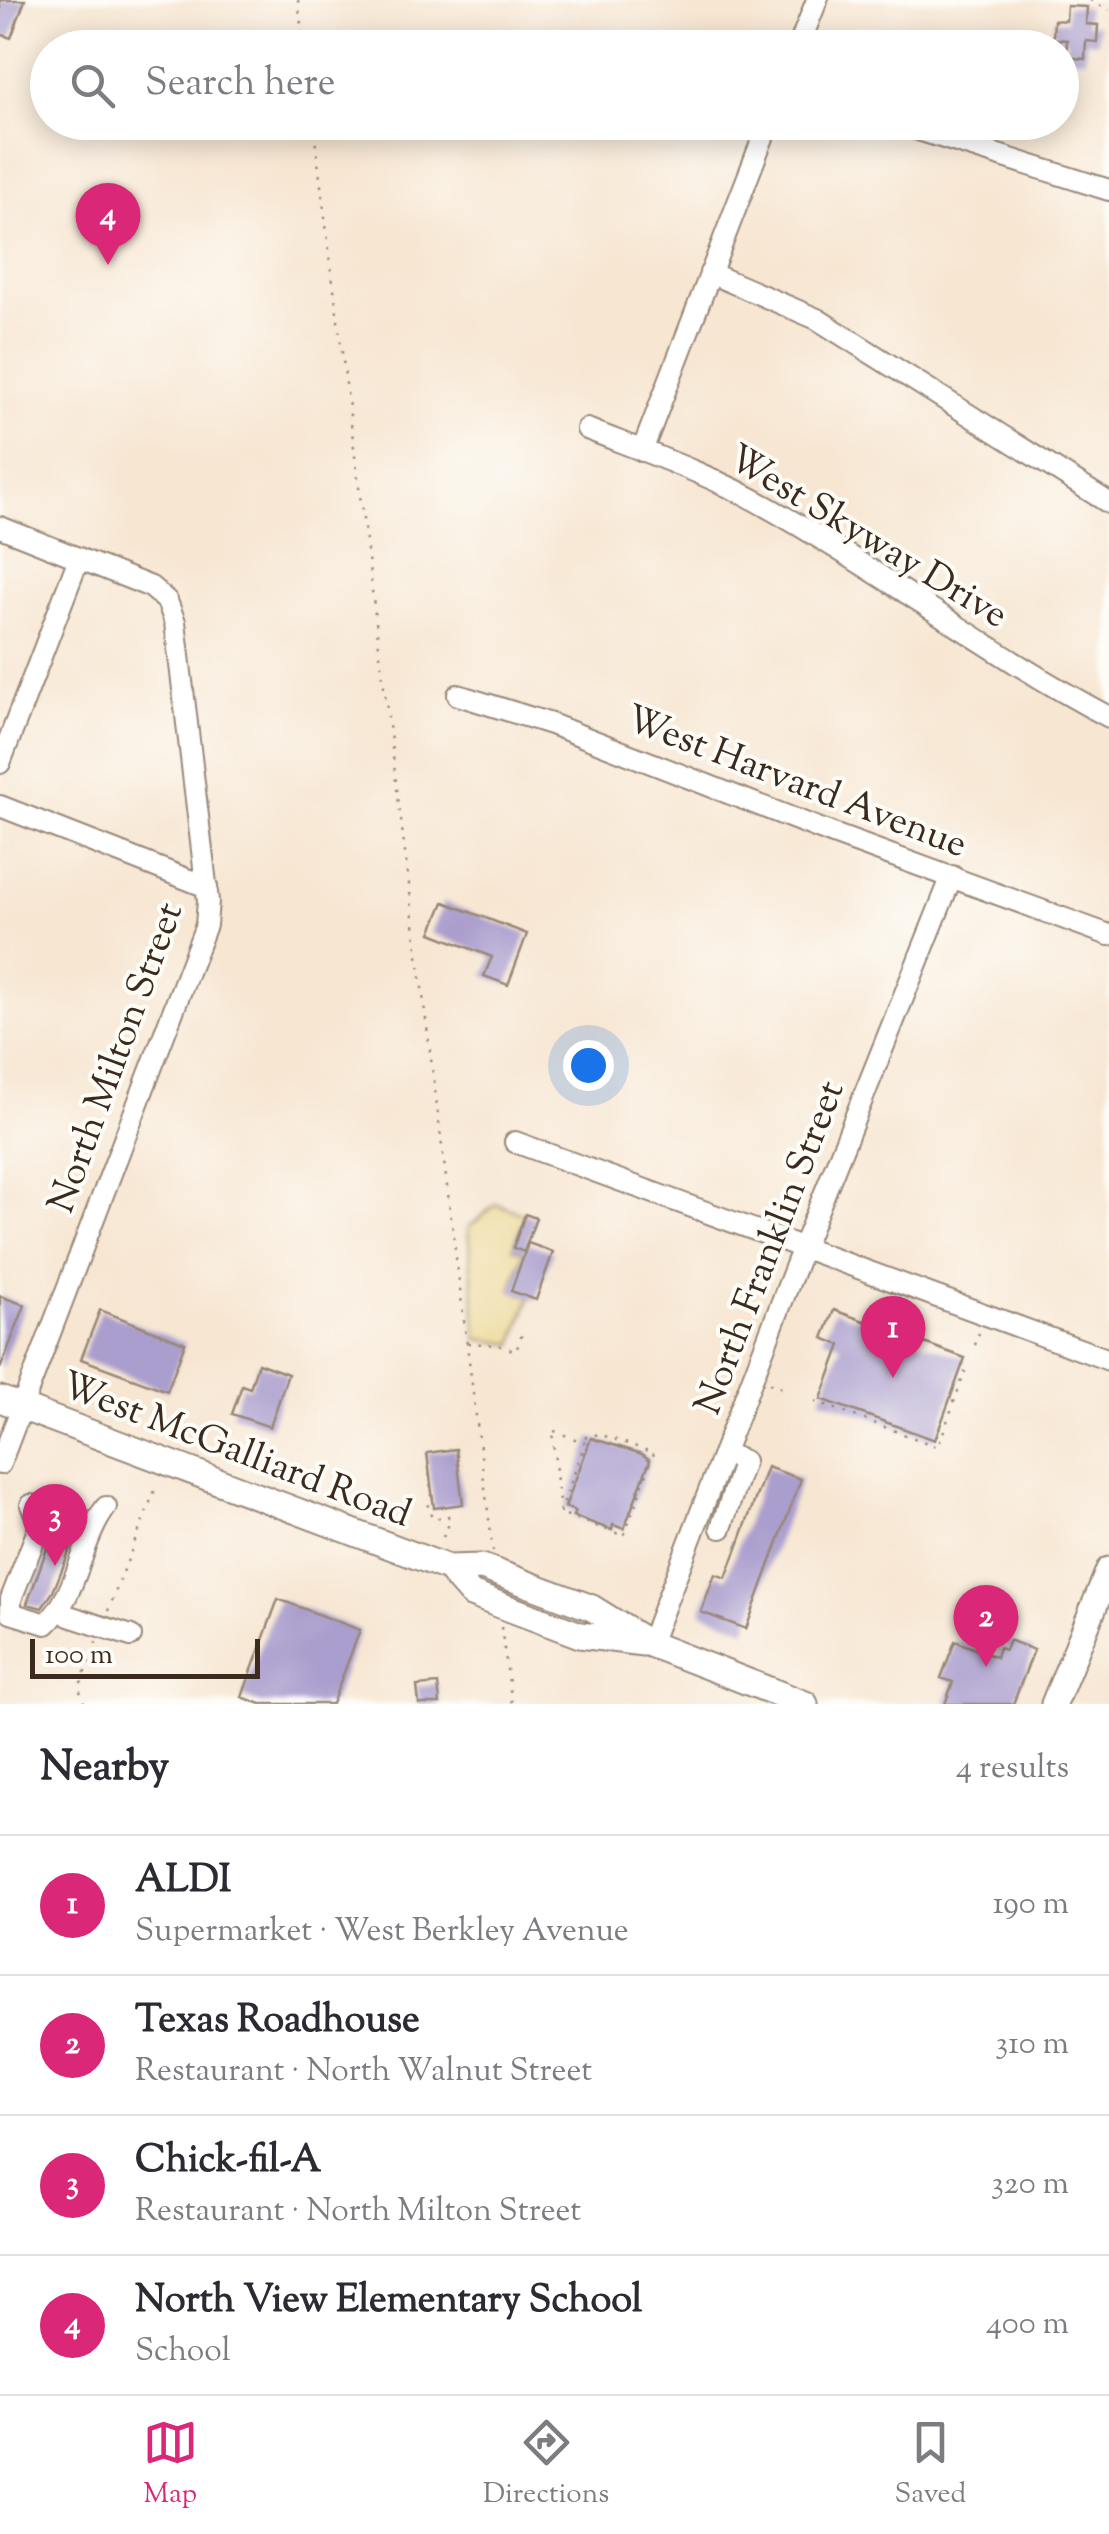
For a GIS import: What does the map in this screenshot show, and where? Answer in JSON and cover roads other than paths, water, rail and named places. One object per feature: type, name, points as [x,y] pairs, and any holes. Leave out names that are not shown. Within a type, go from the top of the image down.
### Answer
[{"type":"main road","name":"West McGalliard Road","points":[[10,1403],[448,1568],[471,1594],[580,1636],[650,1644],[806,1704]]},
{"type":"main road","points":[[1054,1704],[1108,1577]]},
{"type":"street","points":[[805,30],[816,0]]},
{"type":"street","points":[[642,451],[762,140]]},
{"type":"street","points":[[950,140],[1109,190]]},
{"type":"street","points":[[710,273],[793,307],[845,336],[1109,503]]},
{"type":"street","name":"West Skyway Drive","points":[[586,429],[703,475],[772,509],[1041,681],[1109,716]]},
{"type":"street","points":[[0,527],[79,558],[0,762]]},
{"type":"street","name":"North Milton Street","points":[[0,1464],[10,1403],[206,925],[207,887],[175,622],[167,601],[151,587],[79,558]]},
{"type":"street","name":"West Harvard Avenue","points":[[458,695],[550,724],[833,834],[1109,934]]},
{"type":"street","points":[[0,806],[207,887]]},
{"type":"street","name":"North Franklin Street","points":[[650,1644],[952,876]]},
{"type":"street","points":[[515,1142],[1109,1360]]},
{"type":"street","points":[[721,1528],[744,1460],[725,1453]]},
{"type":"street","points":[[30,1505],[40,1524],[11,1599],[11,1612],[46,1624],[59,1612],[92,1525],[106,1507]]},
{"type":"street","points":[[70,1616],[131,1636]]},
{"type":"place","name":"North View Elementary School","points":[[108,265]]},
{"type":"place","name":"ALDI","points":[[893,1378]]},
{"type":"place","name":"Chick-fil-A","points":[[55,1566]]},
{"type":"place","name":"Texas Roadhouse","points":[[986,1667]]}]
